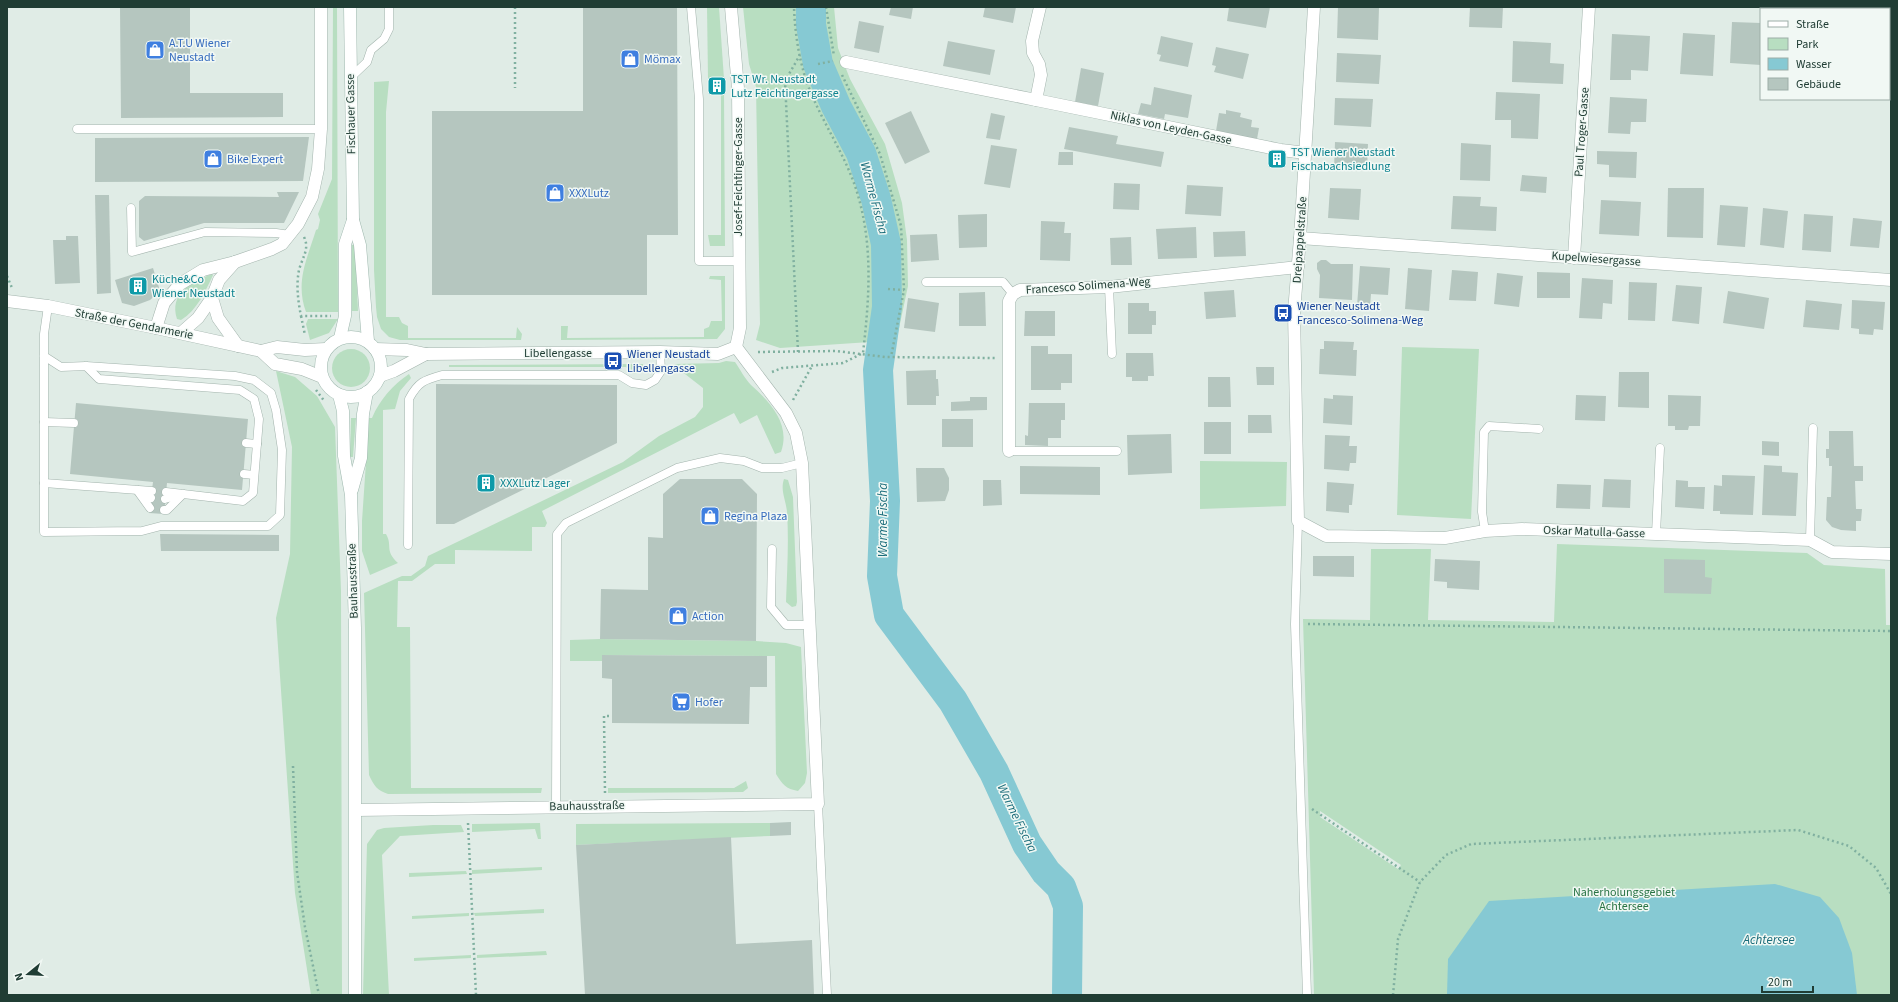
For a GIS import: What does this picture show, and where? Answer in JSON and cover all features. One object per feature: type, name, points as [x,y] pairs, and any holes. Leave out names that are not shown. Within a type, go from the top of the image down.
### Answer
[{"type":"street","points":[[156,328],[164,303],[180,284],[203,270],[235,262],[282,244],[298,224],[312,197],[318,169],[321,129],[321,7]]},
{"type":"street","name":"Fischauer Gasse","points":[[350,7],[353,220],[360,245],[372,345]]},
{"type":"street","name":"Josef-Feichtinger-Gasse","points":[[731,7],[738,88],[740,328],[736,348]]},
{"type":"street","points":[[1036,100],[1041,75],[1039,64],[1033,53],[1032,41],[1040,7]]},
{"type":"street","name":"Dreipappelstraße","points":[[1298,521],[1294,312],[1306,153],[1314,7]]},
{"type":"street","name":"Paul Troger-Gasse","points":[[1574,258],[1590,7]]},
{"type":"street","points":[[1815,7],[1829,8]]},
{"type":"street","name":"Niklas von Leyden-Gasse","points":[[846,62],[1273,149],[1306,153]]},
{"type":"street","name":"Fischauer Gasse","points":[[340,338],[345,316],[345,244],[353,220]]},
{"type":"street","name":"Kupelwiesergasse","points":[[1300,238],[1891,280]]},
{"type":"street","points":[[181,333],[198,318],[212,298],[219,280],[235,262]]},
{"type":"street","name":"Francesco Solimena-Weg","points":[[1009,451],[1009,301],[1013,294],[1020,290],[1109,287],[1298,267]]},
{"type":"street","points":[[212,298],[218,318],[238,346]]},
{"type":"street","name":"Straße der Gendarmerie","points":[[7,300],[48,306],[261,351],[277,346],[305,350],[326,349]]},
{"type":"street","points":[[350,336],[359,337],[372,345],[382,366],[380,376],[375,385],[367,392],[358,396],[349,397],[339,395],[329,388],[322,378],[320,368],[321,358],[326,349],[340,338],[350,336]]},
{"type":"street","name":"Libellengasse","points":[[372,345],[426,354],[660,352],[718,354],[736,348]]},
{"type":"street","points":[[736,348],[786,413],[796,433],[802,463],[818,804]]},
{"type":"street","name":"Straße der Gendarmerie","points":[[261,351],[275,364],[302,369],[322,378]]},
{"type":"street","name":"Libellengasse","points":[[380,376],[394,371],[426,354]]},
{"type":"street","name":"Bauhausstraße","points":[[351,496],[361,458],[363,414],[367,392]]},
{"type":"street","name":"Bauhausstraße","points":[[339,395],[343,412],[344,456],[351,496],[355,628],[355,995]]},
{"type":"street","name":"Oskar Matulla-Gasse","points":[[1298,521],[1326,536],[1445,538],[1485,531],[1522,529],[1810,540],[1832,552],[1891,554]]},
{"type":"street","name":"Bauhausstraße","points":[[356,810],[818,804]]},
{"type":"lane","points":[[350,78],[367,62],[371,50],[384,39],[389,29],[389,7]]},
{"type":"lane","points":[[691,7],[699,99],[699,261],[739,261]]},
{"type":"lane","points":[[77,129],[321,129]]},
{"type":"lane","points":[[131,208],[132,252],[205,232],[276,233],[290,235]]},
{"type":"lane","points":[[926,282],[1003,282],[1013,294]]},
{"type":"lane","points":[[1109,287],[1112,354]]},
{"type":"lane","points":[[44,356],[61,367],[86,366],[235,376],[254,380],[271,393],[276,410],[282,450],[280,515],[268,526],[161,526],[142,531],[44,532],[44,356],[44,334],[48,306]]},
{"type":"lane","points":[[408,545],[409,399],[415,387],[428,379],[442,375],[619,375],[632,383],[646,385],[655,380],[661,371],[660,352]]},
{"type":"lane","points":[[86,366],[99,379],[240,390],[254,399],[259,419],[253,493],[243,501],[183,494],[166,496]]},
{"type":"lane","points":[[44,422],[74,423]]},
{"type":"lane","points":[[1485,531],[1482,512],[1484,432],[1488,426],[1540,428]]},
{"type":"lane","points":[[1810,540],[1812,428]]},
{"type":"lane","points":[[246,443],[257,444]]},
{"type":"lane","points":[[1656,534],[1660,448]]},
{"type":"lane","points":[[1009,451],[1117,451]]},
{"type":"lane","points":[[556,807],[557,534],[566,523],[677,468],[720,458],[744,461],[762,468],[782,468],[802,463]]},
{"type":"lane","points":[[244,474],[254,475]]},
{"type":"lane","points":[[44,483],[137,490],[151,495]]},
{"type":"lane","points":[[137,490],[150,508]]},
{"type":"lane","points":[[164,510],[167,510],[183,494]]},
{"type":"lane","points":[[1298,521],[1295,624],[1307,995]]},
{"type":"lane","points":[[772,548],[771,607],[786,625],[810,626]]},
{"type":"lane","points":[[818,804],[827,995]]},
{"type":"path","points":[[515,7],[515,88]]},
{"type":"path","points":[[794,7],[800,55],[811,92],[844,160],[859,198],[866,232],[869,269],[867,315],[863,353]]},
{"type":"path","points":[[818,64],[835,60],[826,7]]},
{"type":"path","points":[[798,352],[785,81],[800,55]]},
{"type":"path","points":[[841,74],[880,154],[901,226],[904,290],[891,357]]},
{"type":"path","points":[[298,224],[306,241],[307,248],[299,270],[297,296],[301,316],[345,316]]},
{"type":"path","points":[[888,289],[904,290]]},
{"type":"path","points":[[736,348],[757,352],[863,353],[885,357],[1009,358]]},
{"type":"path","points":[[759,377],[782,368],[843,363],[863,353]]},
{"type":"path","points":[[786,413],[812,366]]},
{"type":"path","points":[[1295,624],[1891,631]]},
{"type":"path","points":[[605,806],[604,716],[612,716]]},
{"type":"path","points":[[293,766],[297,872],[305,927],[319,995]]},
{"type":"path","points":[[1300,801],[1420,882]]},
{"type":"path","points":[[467,808],[476,995]]},
{"type":"path","points":[[1393,995],[1398,938],[1420,882],[1446,855],[1472,844],[1798,830],[1850,846],[1876,868],[1891,894]]},
{"type":"green space","points":[[333,7],[337,7],[338,312],[306,312],[303,301],[302,281],[306,261],[316,230],[318,229],[320,220],[318,214],[332,179]]},
{"type":"green space","points":[[707,7],[719,7],[724,79],[708,79]]},
{"type":"green space","points":[[743,7],[834,7],[838,48],[850,79],[885,144],[902,203],[907,240],[908,286],[895,347],[888,347],[870,342],[780,348],[756,340],[760,324],[756,87],[749,64]]},
{"type":"green space","points":[[389,81],[386,112],[386,317],[399,317],[402,323],[408,326],[408,338],[516,338],[517,327],[522,334],[521,340],[400,340],[389,337],[381,329],[377,317],[374,270],[374,82]]},
{"type":"green space","points":[[721,92],[724,92],[725,246],[710,246],[708,235],[721,235]]},
{"type":"green space","points":[[352,245],[355,245],[358,311],[352,311]]},
{"type":"green space","points":[[212,274],[213,275],[207,288],[196,306],[187,316],[181,320],[177,319],[175,310],[179,295],[190,285]]},
{"type":"green space","points":[[710,276],[725,276],[725,329],[717,339],[561,340],[561,326],[568,326],[567,338],[704,337],[704,329],[709,327],[711,321],[722,321],[721,280],[709,279]]},
{"type":"green space","points":[[308,319],[338,319],[329,333],[310,340],[306,324]]},
{"type":"green space","points":[[1402,347],[1479,349],[1471,519],[1397,515]]},
{"type":"green space","points":[[347,349],[355,349],[365,354],[369,361],[369,375],[365,382],[355,387],[347,387],[337,382],[335,379],[332,372],[332,364],[337,354],[340,352]]},
{"type":"green space","points":[[726,361],[735,362],[749,383],[777,414],[783,432],[781,452],[775,454],[757,415],[740,424],[734,413],[542,511],[547,523],[545,527],[532,527],[532,551],[455,550],[455,564],[435,564],[412,581],[398,581],[397,627],[410,627],[411,788],[542,788],[541,793],[388,794],[378,789],[374,785],[369,775],[364,593],[402,576],[411,576],[425,566],[428,556],[623,462],[659,436],[695,417],[703,407],[703,388],[676,367],[675,364],[719,363]]},
{"type":"green space","points":[[643,364],[643,370],[639,373],[633,374],[626,367],[449,367],[449,365]]},
{"type":"green space","points":[[276,371],[295,377],[317,396],[335,427],[341,591],[342,995],[311,995],[295,893],[276,618],[290,554],[292,447]]},
{"type":"green space","points":[[409,374],[411,378],[400,391],[395,409],[383,410],[383,534],[386,534],[391,555],[398,563],[370,575],[362,551],[362,521],[369,418],[372,418],[375,411],[388,393]]},
{"type":"green space","points":[[351,418],[356,418],[353,457],[350,457]]},
{"type":"green space","points":[[1200,461],[1287,462],[1286,506],[1200,509]]},
{"type":"green space","points":[[784,479],[788,480],[793,497],[797,602],[796,606],[792,607],[786,602],[788,535],[787,512],[783,488]]},
{"type":"green space","name":"Naherholungsgebiet Achtersee","points":[[1557,544],[1807,553],[1824,565],[1885,569],[1886,625],[1891,625],[1891,995],[1314,995],[1303,619],[1370,620],[1371,549],[1431,549],[1428,620],[1554,622]],"holes":[[[1320,811],[1401,865],[1398,869],[1320,817]]]},
{"type":"green space","points":[[570,640],[756,641],[786,643],[801,647],[807,773],[805,783],[798,791],[790,789],[780,781],[776,774],[775,656],[602,655],[602,661],[570,661]]},
{"type":"green space","points":[[746,781],[748,788],[743,792],[608,793],[608,788],[734,788]]},
{"type":"green space","points":[[540,823],[541,839],[538,839],[535,829],[472,832],[472,824]]},
{"type":"green space","points":[[770,823],[770,836],[576,845],[576,824]]},
{"type":"green space","points":[[461,825],[464,832],[400,836],[382,855],[389,995],[363,995],[367,844],[377,830],[384,828]]},
{"type":"green space","points":[[542,867],[542,870],[472,874],[472,870]]},
{"type":"green space","points":[[466,871],[467,874],[409,877],[409,873]]},
{"type":"green space","points":[[544,909],[544,913],[475,916],[474,913]]},
{"type":"green space","points":[[469,913],[469,916],[412,919],[412,916]]},
{"type":"green space","points":[[546,951],[547,955],[477,958],[477,955]]},
{"type":"green space","points":[[471,955],[471,958],[414,961],[414,958]]},
{"type":"water","name":"Achtersee","points":[[1775,884],[1820,897],[1839,918],[1852,953],[1857,995],[1447,995],[1448,959],[1489,901]]},
{"type":"building","name":"A.T.U Wiener Neustadt","points":[[120,7],[190,7],[190,93],[283,93],[283,117],[121,118]]},
{"type":"building","name":"XXXLutz","points":[[583,7],[677,7],[678,235],[647,235],[647,295],[432,295],[432,111],[583,111]]},
{"type":"building","points":[[891,7],[913,7],[911,19],[889,15]]},
{"type":"building","points":[[985,7],[1016,7],[1013,23],[983,17]]},
{"type":"building","points":[[1229,7],[1270,7],[1266,28],[1227,21]]},
{"type":"building","points":[[1338,7],[1379,7],[1378,40],[1337,38]]},
{"type":"building","points":[[1470,7],[1503,7],[1502,28],[1469,27]]},
{"type":"building","points":[[859,21],[884,26],[879,53],[854,48]]},
{"type":"building","points":[[1732,22],[1760,23],[1760,65],[1730,63]]},
{"type":"building","points":[[1683,33],[1715,35],[1713,76],[1680,74]]},
{"type":"building","points":[[1612,34],[1650,36],[1648,71],[1631,70],[1631,80],[1610,80]]},
{"type":"building","points":[[1161,36],[1193,43],[1188,67],[1159,61],[1161,55],[1157,54]]},
{"type":"building","points":[[1890,37],[1891,37],[1890,75]]},
{"type":"building","points":[[948,41],[995,50],[990,75],[943,66]]},
{"type":"building","points":[[1513,41],[1551,43],[1550,63],[1564,64],[1563,84],[1512,82]]},
{"type":"building","points":[[1216,47],[1249,54],[1243,79],[1214,72],[1216,66],[1212,65]]},
{"type":"building","points":[[1337,53],[1381,55],[1379,84],[1336,82]]},
{"type":"building","points":[[1081,68],[1104,73],[1098,106],[1075,102]]},
{"type":"building","name":"TST Wr. Neustadt Lutz Feichtingergasse","points":[[710,79],[724,79],[724,92],[710,92]]},
{"type":"building","points":[[1154,87],[1192,95],[1188,118],[1165,114],[1164,119],[1138,114],[1141,103],[1151,105]]},
{"type":"building","points":[[1496,92],[1540,94],[1538,139],[1511,138],[1511,120],[1495,120]]},
{"type":"building","points":[[1610,97],[1647,99],[1646,122],[1631,122],[1630,134],[1608,133]]},
{"type":"building","points":[[1335,98],[1373,99],[1371,127],[1334,125]]},
{"type":"building","points":[[1226,110],[1241,113],[1240,117],[1252,120],[1251,127],[1259,128],[1257,139],[1216,131],[1219,113],[1226,114]]},
{"type":"building","points":[[911,111],[930,152],[905,164],[885,123]]},
{"type":"building","points":[[991,113],[1005,116],[1000,140],[986,138]]},
{"type":"building","points":[[1069,127],[1118,136],[1116,144],[1164,152],[1161,167],[1064,149]]},
{"type":"building","name":"Bike Expert","points":[[309,137],[303,181],[95,182],[95,138]]},
{"type":"building","points":[[1335,142],[1368,144],[1367,171],[1334,169]]},
{"type":"building","points":[[1461,143],[1491,145],[1490,181],[1460,180]]},
{"type":"building","points":[[991,145],[1017,149],[1010,188],[984,184]]},
{"type":"building","points":[[1597,151],[1637,152],[1636,178],[1609,177],[1609,165],[1597,164]]},
{"type":"building","points":[[1059,152],[1073,152],[1073,165],[1058,165]]},
{"type":"building","name":"TST Wiener Neustadt Fischabachsiedlung","points":[[1274,154],[1282,155],[1281,163],[1273,162]]},
{"type":"building","points":[[1522,175],[1547,177],[1546,193],[1520,191]]},
{"type":"building","points":[[1114,183],[1140,184],[1139,210],[1113,209]]},
{"type":"building","points":[[1187,185],[1223,187],[1221,216],[1185,214]]},
{"type":"building","points":[[1330,188],[1361,189],[1359,220],[1328,218]]},
{"type":"building","points":[[1668,188],[1704,188],[1703,238],[1667,237]]},
{"type":"building","points":[[277,192],[299,192],[284,223],[204,223],[144,241],[139,237],[139,201],[145,196],[279,197]]},
{"type":"building","points":[[95,195],[109,195],[111,293],[97,294]]},
{"type":"building","points":[[1453,196],[1481,197],[1480,206],[1497,207],[1496,231],[1451,229]]},
{"type":"building","points":[[1601,200],[1641,202],[1639,236],[1599,234]]},
{"type":"building","points":[[1720,205],[1748,207],[1745,247],[1717,245]]},
{"type":"building","points":[[1763,208],[1788,211],[1784,248],[1760,245]]},
{"type":"building","points":[[987,214],[987,247],[959,248],[958,215]]},
{"type":"building","points":[[1804,214],[1833,216],[1831,252],[1802,250]]},
{"type":"building","points":[[1853,218],[1882,221],[1879,248],[1850,246]]},
{"type":"building","points":[[1041,221],[1065,222],[1064,233],[1071,233],[1070,261],[1040,260]]},
{"type":"building","points":[[1196,227],[1197,258],[1158,259],[1156,229]]},
{"type":"building","points":[[1245,231],[1246,256],[1214,257],[1213,232]]},
{"type":"building","points":[[937,234],[939,260],[911,262],[910,235]]},
{"type":"building","points":[[66,236],[78,236],[80,283],[55,284],[53,240],[66,240]]},
{"type":"building","points":[[1131,237],[1132,265],[1111,265],[1110,238]]},
{"type":"building","points":[[1321,260],[1326,260],[1331,264],[1353,264],[1352,300],[1319,298],[1320,275],[1317,269],[1317,263]]},
{"type":"building","points":[[1360,266],[1390,268],[1388,295],[1371,294],[1370,307],[1357,306]]},
{"type":"building","name":"Küche&Co Wiener Neustadt","points":[[153,268],[160,291],[150,300],[134,306],[122,303],[115,280]]},
{"type":"building","points":[[1408,268],[1432,270],[1429,311],[1405,309]]},
{"type":"building","points":[[1452,270],[1478,272],[1476,301],[1449,300]]},
{"type":"building","points":[[1537,272],[1570,273],[1570,298],[1537,298]]},
{"type":"building","points":[[1497,273],[1523,276],[1519,307],[1494,304]]},
{"type":"building","points":[[1582,278],[1613,280],[1612,304],[1603,303],[1602,319],[1579,318]]},
{"type":"building","points":[[1629,282],[1657,283],[1655,321],[1628,320]]},
{"type":"building","points":[[1676,285],[1702,287],[1699,324],[1672,321]]},
{"type":"building","points":[[1234,290],[1236,317],[1206,319],[1204,292]]},
{"type":"building","points":[[1728,291],[1769,298],[1764,329],[1723,323]]},
{"type":"building","points":[[985,292],[986,326],[959,326],[959,293]]},
{"type":"building","points":[[908,298],[939,303],[935,332],[904,328]]},
{"type":"building","points":[[1806,300],[1842,304],[1839,330],[1803,327]]},
{"type":"building","points":[[1852,300],[1885,302],[1883,330],[1874,329],[1873,335],[1859,334],[1859,329],[1851,328]]},
{"type":"building","points":[[1128,303],[1149,303],[1149,311],[1156,311],[1156,325],[1152,325],[1152,334],[1128,334]]},
{"type":"building","points":[[1025,311],[1055,311],[1055,336],[1024,336]]},
{"type":"building","points":[[1324,341],[1354,342],[1353,350],[1357,350],[1356,376],[1319,374],[1320,349],[1324,349]]},
{"type":"building","points":[[1031,346],[1048,346],[1048,354],[1072,354],[1072,383],[1061,383],[1061,390],[1031,390]]},
{"type":"building","points":[[1126,353],[1153,353],[1154,376],[1148,376],[1148,381],[1132,381],[1132,377],[1126,377]]},
{"type":"building","points":[[1256,367],[1274,367],[1274,385],[1257,385]]},
{"type":"building","points":[[936,370],[939,396],[936,396],[936,405],[907,405],[906,371]]},
{"type":"building","points":[[1619,372],[1649,372],[1649,408],[1618,407]]},
{"type":"building","points":[[1208,377],[1230,377],[1231,407],[1208,407]]},
{"type":"building","name":"XXXLutz Lager","points":[[436,384],[617,385],[617,443],[454,524],[436,524]]},
{"type":"building","points":[[1333,395],[1353,396],[1352,425],[1323,423],[1324,398],[1333,399]]},
{"type":"building","points":[[1576,395],[1606,396],[1605,421],[1575,420]]},
{"type":"building","points":[[1668,395],[1701,396],[1700,426],[1689,426],[1688,430],[1675,430],[1675,426],[1668,426]]},
{"type":"building","points":[[970,397],[987,397],[987,410],[951,411],[951,402],[970,401]]},
{"type":"building","points":[[76,403],[248,419],[242,490],[167,483],[164,514],[149,513],[153,482],[70,474]]},
{"type":"building","points":[[1029,403],[1065,403],[1065,420],[1061,420],[1061,438],[1048,438],[1048,446],[1025,445],[1025,435],[1028,436]]},
{"type":"building","points":[[1248,415],[1271,415],[1272,433],[1248,433]]},
{"type":"building","points":[[942,419],[973,419],[973,447],[942,447]]},
{"type":"building","points":[[1204,422],[1231,422],[1231,454],[1204,454]]},
{"type":"building","points":[[1829,431],[1853,431],[1854,466],[1863,466],[1863,481],[1855,481],[1856,509],[1862,509],[1861,521],[1856,521],[1856,531],[1841,530],[1832,527],[1826,520],[1827,497],[1831,497],[1832,466],[1829,466],[1829,458],[1826,458],[1826,449],[1829,449]]},
{"type":"building","points":[[1171,434],[1172,473],[1128,475],[1127,435]]},
{"type":"building","points":[[1325,435],[1350,436],[1349,446],[1357,446],[1356,463],[1350,463],[1349,471],[1324,469]]},
{"type":"building","points":[[1762,441],[1779,442],[1779,456],[1762,455]]},
{"type":"building","points":[[1764,465],[1782,466],[1782,472],[1798,473],[1796,516],[1762,515]]},
{"type":"building","points":[[1020,466],[1100,467],[1100,495],[1020,494]]},
{"type":"building","points":[[916,468],[944,468],[949,478],[949,490],[945,501],[917,502]]},
{"type":"building","points":[[1722,475],[1755,476],[1753,515],[1720,514],[1720,511],[1713,511],[1714,485],[1722,486]]},
{"type":"building","points":[[680,479],[742,479],[757,494],[756,641],[600,639],[601,589],[648,590],[648,537],[663,538],[663,494]]},
{"type":"building","points":[[1604,479],[1631,480],[1630,508],[1602,507]]},
{"type":"building","points":[[983,480],[1001,480],[1002,505],[983,506]]},
{"type":"building","points":[[1676,480],[1688,481],[1688,487],[1705,487],[1704,509],[1675,507]]},
{"type":"building","points":[[1327,482],[1354,484],[1352,505],[1349,505],[1349,513],[1326,511]]},
{"type":"building","points":[[1557,484],[1591,485],[1590,509],[1556,508]]},
{"type":"building","points":[[160,534],[279,535],[279,551],[161,551]]},
{"type":"building","points":[[1313,556],[1354,556],[1354,577],[1313,576]]},
{"type":"building","points":[[1435,559],[1480,561],[1479,590],[1447,588],[1447,582],[1434,581]]},
{"type":"building","points":[[1664,559],[1705,560],[1705,577],[1712,578],[1711,594],[1664,593]]},
{"type":"building","name":"Hofer","points":[[602,655],[767,656],[767,687],[750,687],[749,724],[612,723],[612,679],[602,678]]},
{"type":"building","points":[[791,822],[791,835],[770,836],[770,823]]},
{"type":"building","points":[[731,837],[736,944],[812,940],[814,995],[585,995],[576,845]]},
{"type":"waterway","name":"Warme Fischa","points":[[811,7],[811,25],[818,64],[836,106],[861,153],[876,199],[886,244],[887,307],[878,370],[885,501],[882,576],[889,615],[953,701],[994,772],[1027,844],[1046,872],[1061,887],[1068,906],[1067,995]]},
{"type":"place","name":"A.T.U Wiener Neustadt","points":[[155,50]]},
{"type":"place","name":"Mömax","points":[[630,59]]},
{"type":"place","name":"TST Wr. Neustadt Lutz Feichtingergasse","points":[[717,86]]},
{"type":"place","name":"Bike Expert","points":[[213,159]]},
{"type":"place","name":"TST Wiener Neustadt Fischabachsiedlung","points":[[1277,159]]},
{"type":"place","name":"XXXLutz","points":[[555,193]]},
{"type":"place","name":"Küche&Co Wiener Neustadt","points":[[138,286]]},
{"type":"place","name":"Wiener Neustadt Francesco-Solimena-Weg","points":[[1283,313]]},
{"type":"place","name":"Wiener Neustadt Libellengasse","points":[[613,361]]},
{"type":"place","name":"XXXLutz Lager","points":[[486,483]]},
{"type":"place","name":"Regina Plaza","points":[[710,516]]},
{"type":"place","name":"Action","points":[[678,616]]},
{"type":"place","name":"Hofer","points":[[681,702]]}]
